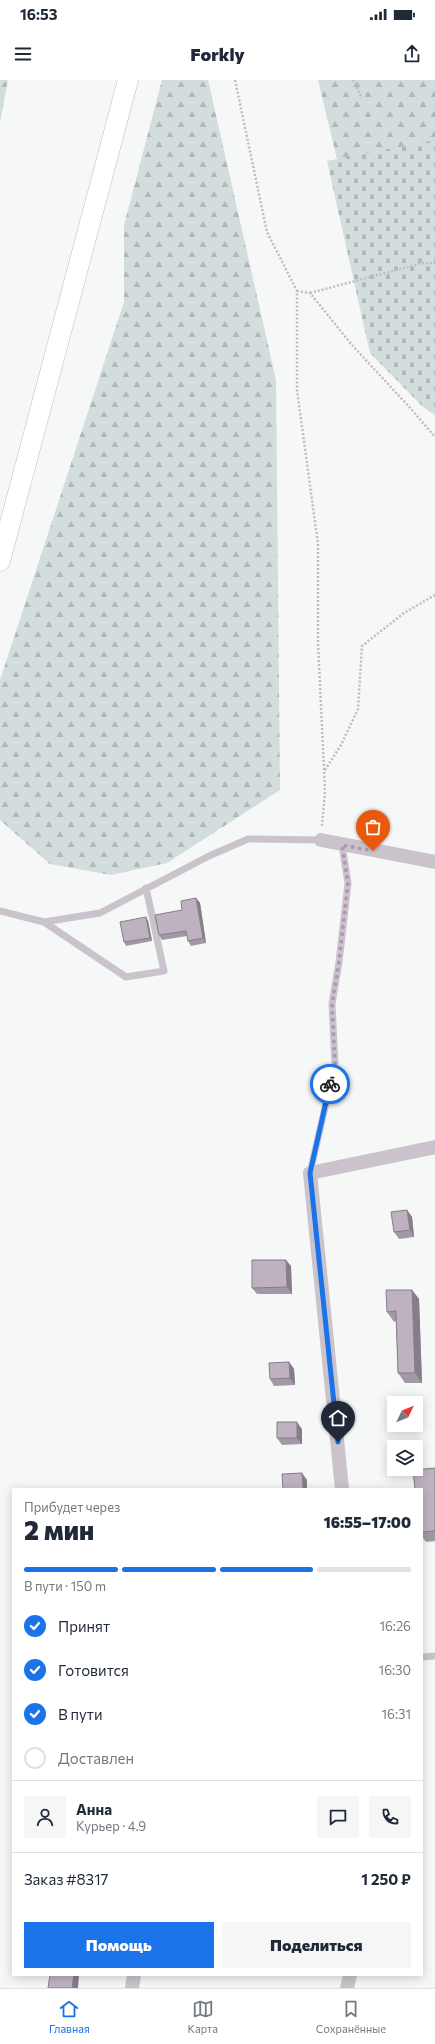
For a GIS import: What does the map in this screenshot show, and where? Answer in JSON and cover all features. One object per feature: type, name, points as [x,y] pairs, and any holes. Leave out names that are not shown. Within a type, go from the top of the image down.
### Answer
[{"type":"main road","points":[[0,561],[128,80]]},
{"type":"street","points":[[321,840],[435,862]]},
{"type":"street","points":[[342,1488],[310,1173],[435,1147]]},
{"type":"street","points":[[132,1988],[134,1976]]},
{"type":"street","points":[[348,1988],[350,1976]]},
{"type":"lane","points":[[44,922],[100,913],[210,856],[248,839],[321,840]]},
{"type":"lane","points":[[310,1173],[335,1064],[332,1004],[339,962],[348,883],[342,845]]},
{"type":"lane","points":[[0,911],[44,922],[126,976],[164,971],[146,888]]},
{"type":"lane","points":[[423,1656],[435,1656]]},
{"type":"path","points":[[235,80],[267,232],[296,291],[297,390],[318,544],[318,643],[325,791],[321,840]]},
{"type":"path","points":[[352,80],[362,98]]},
{"type":"path","points":[[296,291],[310,294],[423,263],[435,263]]},
{"type":"path","points":[[310,294],[352,345],[412,410],[435,438]]},
{"type":"path","points":[[324,770],[341,745],[358,709],[362,646],[404,613],[435,595]]},
{"type":"green space","points":[[0,80],[8,80],[0,123]]},
{"type":"green space","points":[[162,80],[208,80],[276,380],[280,790],[167,863],[111,875],[50,864],[0,820],[0,680],[124,302],[124,225]]},
{"type":"green space","points":[[318,80],[435,80],[435,383],[374,314]]},
{"type":"green space","points":[[435,140],[435,415],[423,407],[370,353],[327,161]]},
{"type":"building","points":[[196,898],[203,938],[188,941],[186,931],[159,935],[155,915],[182,910],[181,901]]},
{"type":"building","points":[[146,917],[150,938],[124,942],[120,922]]},
{"type":"building","points":[[407,1210],[410,1230],[394,1232],[391,1212]]},
{"type":"building","points":[[252,1260],[286,1260],[287,1287],[252,1288]]},
{"type":"building","points":[[386,1290],[412,1290],[415,1373],[398,1373],[396,1311],[387,1312]]},
{"type":"building","points":[[289,1362],[290,1378],[270,1379],[269,1363]]},
{"type":"building","points":[[277,1422],[297,1422],[297,1438],[277,1438]]},
{"type":"building","points":[[435,1468],[435,1531],[423,1532],[423,1488],[415,1488],[414,1476],[423,1476],[423,1469]]},
{"type":"building","points":[[302,1473],[303,1488],[283,1488],[282,1474]]},
{"type":"building","points":[[50,1976],[74,1976],[72,1988],[48,1988]]},
{"type":"way so far","points":[[330,1084],[335,1064],[332,1004],[339,962],[348,883],[342,845],[373,851]]},
{"type":"route","points":[[330,1084],[310,1173],[338,1442]]}]
